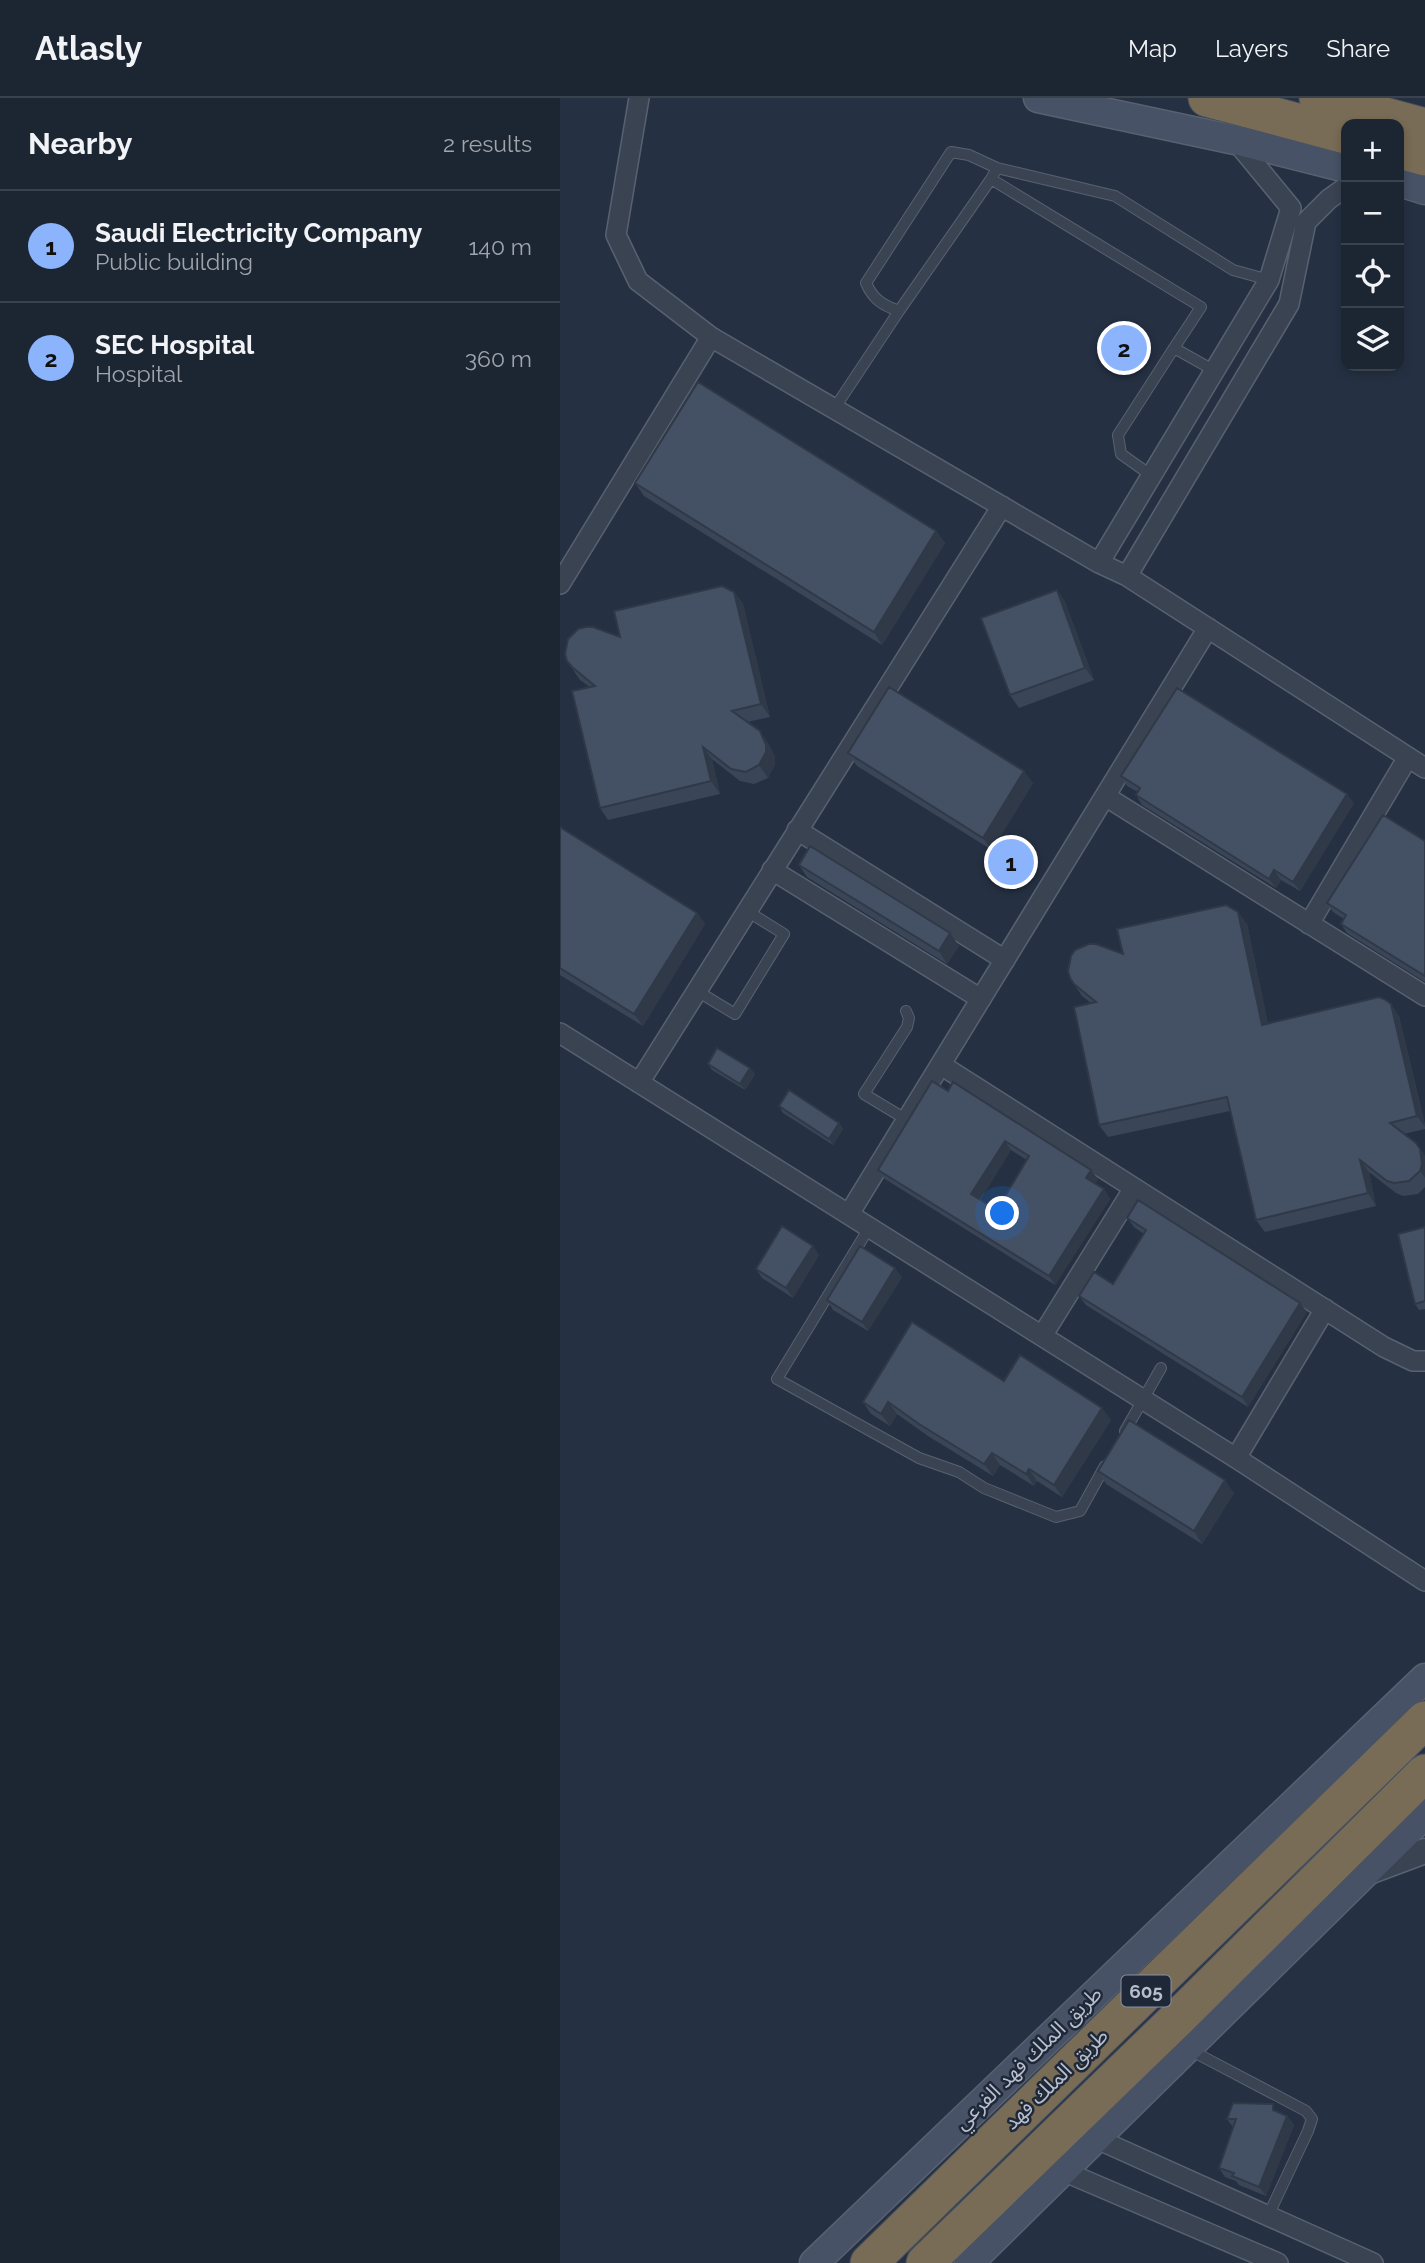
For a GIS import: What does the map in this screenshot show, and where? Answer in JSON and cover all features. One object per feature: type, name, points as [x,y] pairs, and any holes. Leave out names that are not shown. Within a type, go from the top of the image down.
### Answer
[{"type":"highway","points":[[1208,98],[1341,134]]},
{"type":"highway","points":[[1318,98],[1425,127]]},
{"type":"highway","points":[[1404,151],[1425,157]]},
{"type":"highway","name":"طريق الملك فهد","points":[[869,2263],[1425,1720]]},
{"type":"highway","name":"طريق الملك فهد","points":[[925,2263],[1425,1773]]},
{"type":"highway","points":[[855,2263],[1008,2126]]},
{"type":"main road","points":[[1038,98],[1235,140],[1341,167]]},
{"type":"main road","points":[[1404,184],[1425,190]]},
{"type":"main road","name":"طريق الملك فهد الفرعي","points":[[814,2263],[1425,1678]]},
{"type":"main road","points":[[969,2263],[1425,1814]]},
{"type":"street","points":[[639,98],[615,235],[638,281],[711,337],[1099,563],[1127,576],[1425,768]]},
{"type":"street","points":[[1099,563],[1269,280],[1291,208],[1235,140]]},
{"type":"street","points":[[1127,576],[1289,304],[1306,222],[1341,191]]},
{"type":"street","points":[[560,584],[711,337]]},
{"type":"street","points":[[639,1083],[1002,506]]},
{"type":"street","points":[[849,1214],[1208,628]]},
{"type":"street","points":[[1309,924],[1408,757]]},
{"type":"street","points":[[1105,796],[1425,996]]},
{"type":"street","points":[[797,830],[1005,960]]},
{"type":"street","points":[[772,870],[981,999]]},
{"type":"street","points":[[560,1033],[1236,1458],[1425,1581]]},
{"type":"street","points":[[941,1065],[1384,1348],[1413,1362],[1425,1361]]},
{"type":"street","points":[[1042,1336],[1134,1188]]},
{"type":"street","points":[[1236,1458],[1325,1309]]},
{"type":"street","points":[[1363,1875],[1425,1851]]},
{"type":"street","points":[[1095,2138],[1373,2263]]},
{"type":"street","points":[[1063,2171],[1278,2263]]},
{"type":"lane","points":[[899,311],[872,297],[866,283],[951,152],[969,155],[997,168],[1115,196],[1233,270],[1269,280]]},
{"type":"lane","points":[[834,409],[997,168]]},
{"type":"lane","points":[[991,180],[1201,307],[1118,435],[1121,454],[1152,476]]},
{"type":"lane","points":[[1174,348],[1215,371]]},
{"type":"lane","points":[[697,991],[735,1014],[784,934],[747,911]]},
{"type":"lane","points":[[906,1010],[909,1018],[907,1027],[864,1094],[907,1120]]},
{"type":"lane","points":[[869,1228],[776,1379],[919,1458],[958,1472],[985,1488],[1056,1517],[1080,1511],[1111,1455]]},
{"type":"lane","points":[[1117,1444],[1161,1368]]},
{"type":"lane","points":[[1186,2048],[1306,2110],[1312,2119],[1268,2216]]},
{"type":"building","points":[[698,382],[936,531],[874,632],[635,483]]},
{"type":"building","points":[[722,586],[734,592],[761,704],[732,711],[760,731],[766,752],[759,765],[746,772],[731,769],[703,747],[711,781],[600,808],[572,691],[595,686],[567,661],[565,654],[568,639],[578,629],[586,627],[620,637],[614,611]]},
{"type":"building","points":[[1057,590],[1085,668],[1010,695],[981,618]]},
{"type":"building","points":[[889,687],[1024,771],[983,838],[848,753]]},
{"type":"building","points":[[1177,688],[1347,794],[1293,882],[1274,870],[1269,879],[1136,795],[1140,788],[1121,776]]},
{"type":"building","points":[[1383,815],[1425,841],[1425,976],[1341,924],[1346,915],[1327,903]]},
{"type":"building","points":[[560,827],[697,913],[634,1014],[560,968]]},
{"type":"building","points":[[810,846],[950,933],[939,951],[799,865]]},
{"type":"building","points":[[1226,905],[1238,912],[1262,1025],[1379,997],[1391,1004],[1417,1116],[1390,1123],[1416,1143],[1420,1149],[1422,1164],[1420,1171],[1409,1181],[1387,1181],[1360,1160],[1368,1193],[1256,1220],[1227,1097],[1099,1125],[1074,1007],[1096,1002],[1070,978],[1068,971],[1071,956],[1075,950],[1089,944],[1123,954],[1117,929]]},
{"type":"building","points":[[717,1048],[750,1068],[740,1084],[708,1064]]},
{"type":"building","points":[[932,1081],[948,1091],[953,1082],[1091,1170],[1086,1178],[1104,1189],[1049,1276],[878,1170]],"holes":[[[1005,1141],[1029,1156],[997,1210],[971,1194]]]},
{"type":"building","points":[[789,1090],[839,1123],[829,1139],[779,1106]]},
{"type":"building","points":[[1138,1200],[1300,1303],[1242,1397],[1079,1296],[1094,1272],[1113,1284],[1146,1230],[1127,1218]]},
{"type":"building","points":[[782,1226],[813,1246],[786,1288],[756,1269]]},
{"type":"building","points":[[1425,1227],[1425,1301],[1415,1304],[1398,1234]]},
{"type":"building","points":[[860,1246],[895,1268],[862,1322],[827,1300]]},
{"type":"building","points":[[912,1322],[1004,1381],[1020,1355],[1102,1408],[1054,1485],[1029,1469],[1026,1474],[992,1453],[984,1464],[888,1402],[881,1414],[863,1402]]},
{"type":"building","points":[[1129,1420],[1225,1480],[1194,1531],[1098,1471]]},
{"type":"building","points":[[1233,2103],[1273,2104],[1273,2110],[1287,2116],[1259,2187],[1219,2168],[1236,2119],[1227,2119]]},
{"type":"place","name":"SEC Hospital","points":[[1124,348]]},
{"type":"place","name":"Saudi Electricity Company","points":[[1011,862]]}]
